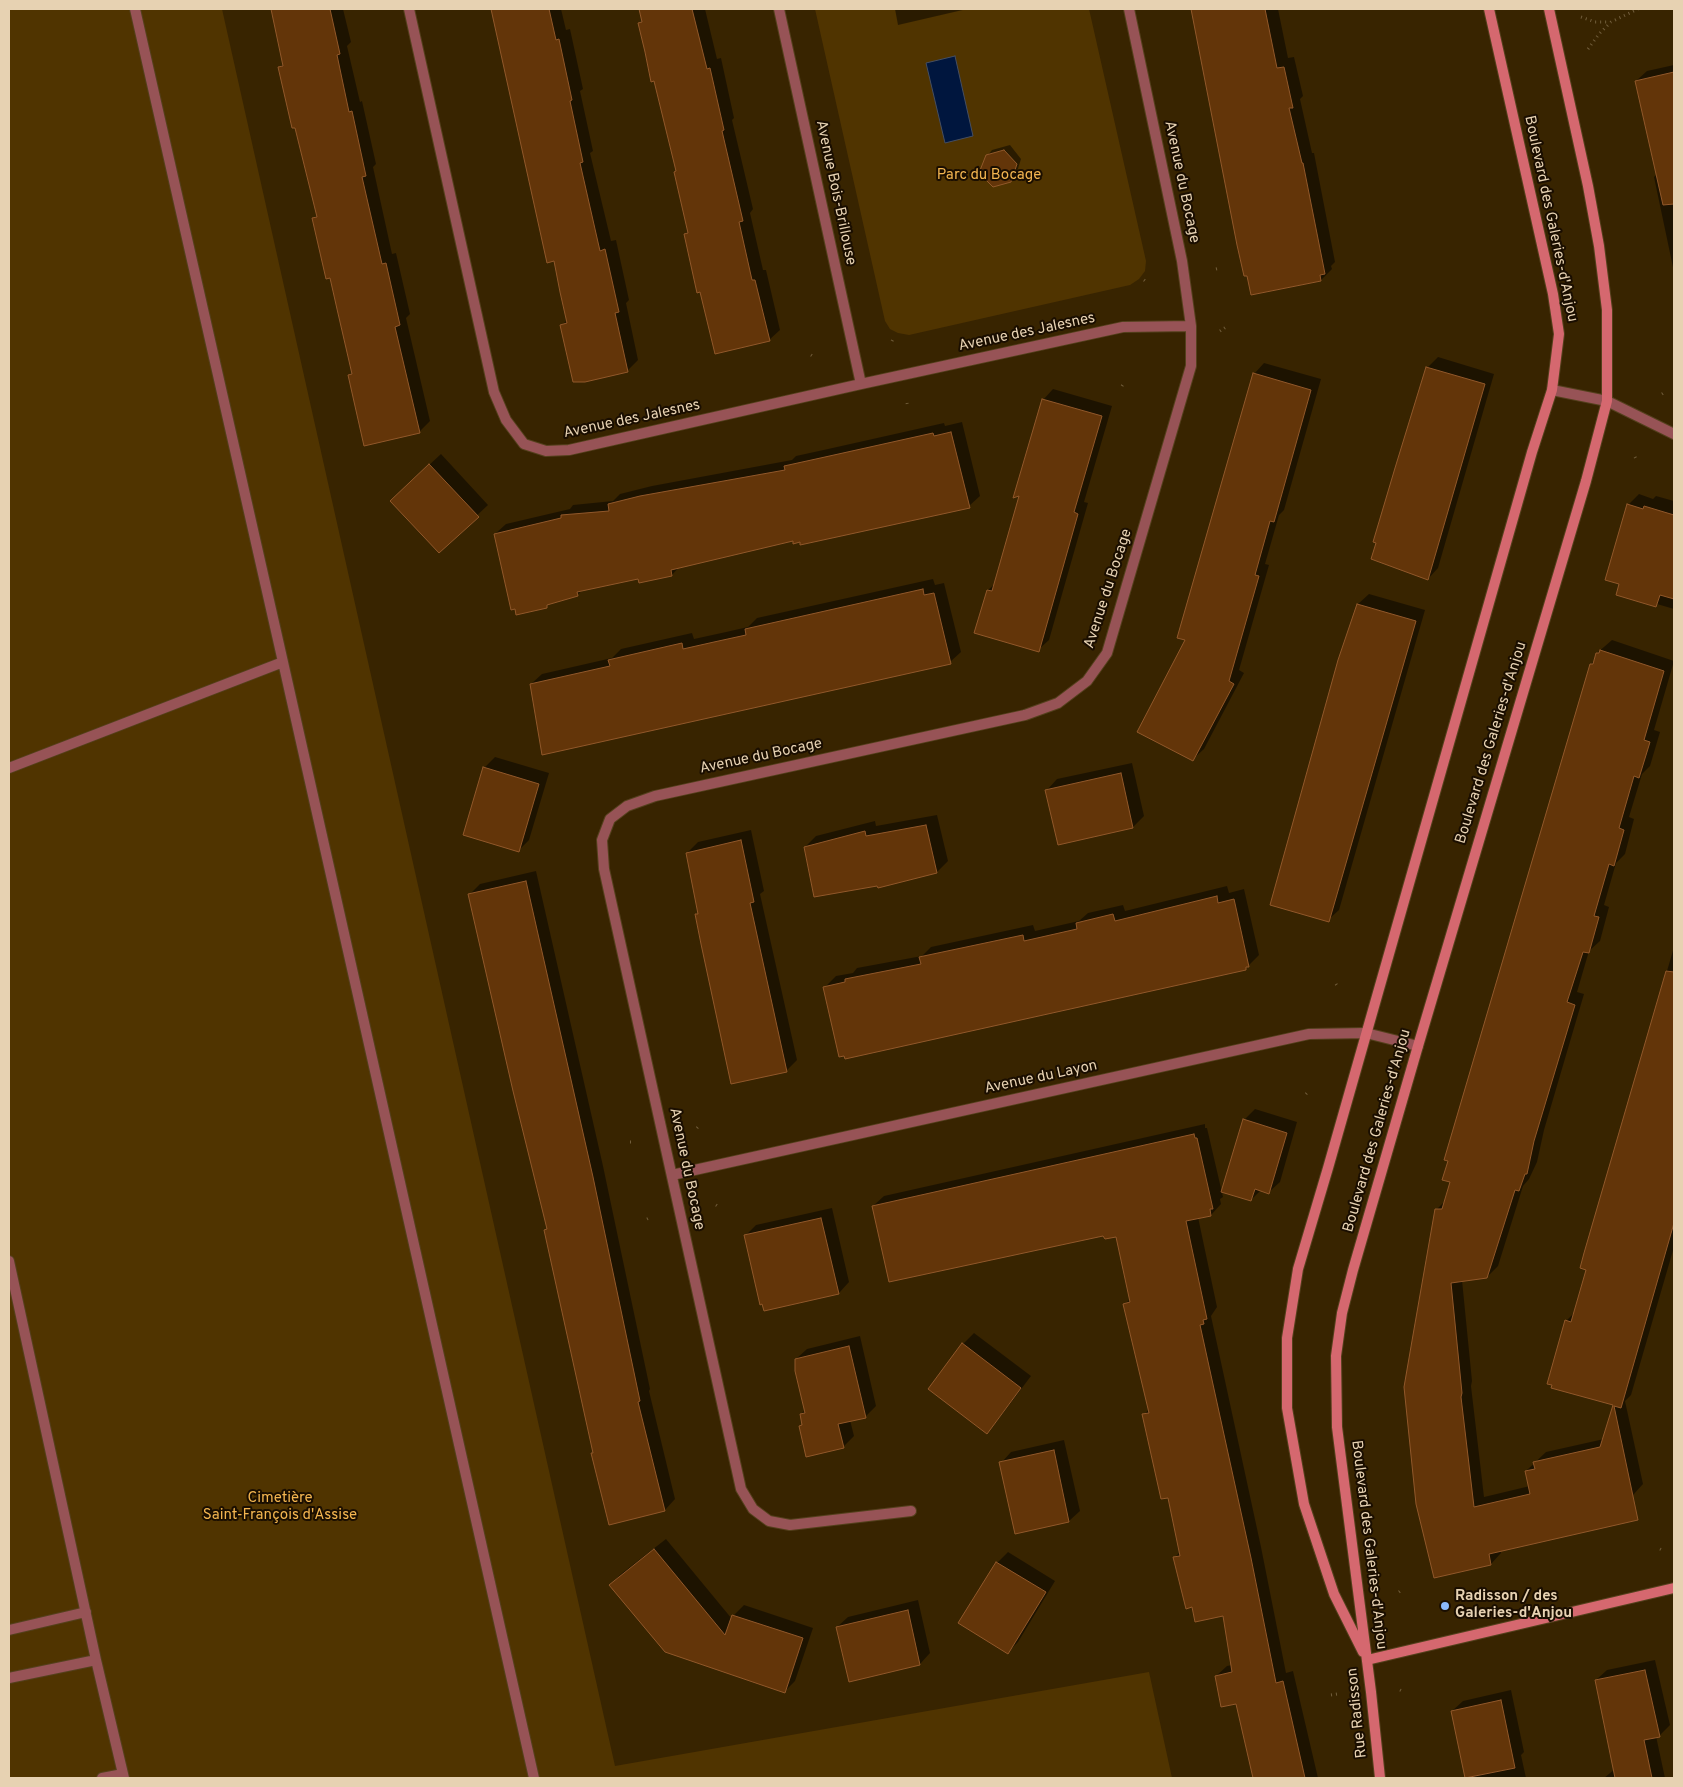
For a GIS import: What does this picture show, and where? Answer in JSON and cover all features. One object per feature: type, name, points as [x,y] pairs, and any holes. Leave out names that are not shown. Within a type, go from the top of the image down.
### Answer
[{"type":"street","points":[[135,9],[534,1778]]},
{"type":"street","name":"Avenue des Jalesnes","points":[[409,9],[494,392],[506,420],[524,444],[546,451],[569,450],[1123,327],[1191,326]]},
{"type":"street","name":"Avenue Bois-Brillouse","points":[[778,9],[862,384]]},
{"type":"street","name":"Avenue du Bocage","points":[[911,1511],[790,1525],[769,1521],[753,1509],[741,1489],[604,869],[602,840],[610,819],[627,806],[655,796],[1025,715],[1058,703],[1087,681],[1107,653],[1191,366],[1191,326],[1182,261],[1128,9]]},
{"type":"street","name":"Boulevard des Galeries-d'Anjou","points":[[1367,1660],[1334,1594],[1304,1504],[1288,1408],[1287,1338],[1298,1269],[1527,471],[1552,390],[1559,334],[1553,294],[1489,9]]},
{"type":"street","name":"Boulevard des Galeries-d'Anjou","points":[[1367,1660],[1338,1427],[1336,1356],[1342,1313],[1352,1270],[1583,491],[1607,401],[1607,310],[1599,246],[1588,186],[1549,9]]},
{"type":"street","points":[[1552,390],[1607,401],[1674,434]]},
{"type":"street","points":[[9,768],[283,662]]},
{"type":"street","name":"Avenue du Layon","points":[[672,1175],[1309,1034],[1366,1033],[1418,1046]]},
{"type":"street","points":[[9,1261],[96,1660],[124,1776],[102,1778]]},
{"type":"street","name":"Rue Radisson","points":[[1380,1778],[1367,1660],[1674,1588]]},
{"type":"street","points":[[9,1630],[86,1612]]},
{"type":"street","points":[[9,1678],[96,1660]]},
{"type":"path","points":[[1588,50],[1611,22],[1638,9]]},
{"type":"path","points":[[1581,17],[1595,22],[1611,22]]},
{"type":"path","points":[[1144,280],[1148,283]]},
{"type":"path","points":[[1220,331],[1226,327]]},
{"type":"path","points":[[907,403],[908,408]]},
{"type":"path","points":[[1399,1592],[1402,1589]]},
{"type":"path","points":[[1400,1690],[1404,1692]]},
{"type":"path","points":[[1332,1695],[1337,1694]]},
{"type":"green space","name":"Cimetière Saint-François d'Assise","points":[[9,9],[222,9],[615,1766],[1149,1672],[1172,1778],[9,1778]]},
{"type":"green space","name":"Parc du Bocage","points":[[815,9],[1089,9],[1146,261],[1145,271],[1139,279],[1130,285],[909,335],[890,329],[885,321]]},
{"type":"water","points":[[955,56],[973,136],[945,143],[926,63]]},
{"type":"building","points":[[271,9],[330,9],[340,54],[337,55],[349,112],[352,111],[366,176],[362,177],[382,264],[386,263],[400,325],[395,327],[420,433],[364,446],[348,375],[352,374],[330,278],[326,279],[312,218],[317,217],[295,128],[292,128],[278,67],[283,66]]},
{"type":"building","points":[[491,9],[549,9],[556,40],[559,39],[572,100],[570,101],[583,162],[580,163],[600,251],[605,249],[619,312],[615,313],[628,372],[585,382],[573,382],[560,325],[567,323],[554,261],[547,263]]},
{"type":"building","points":[[639,9],[692,9],[707,69],[710,68],[724,130],[722,131],[743,221],[739,222],[752,280],[755,280],[770,341],[715,354],[700,292],[697,293],[684,234],[688,233],[674,172],[676,171],[654,81],[651,82],[638,23],[642,22]]},
{"type":"building","points":[[1191,9],[1265,9],[1277,68],[1284,67],[1293,108],[1289,108],[1303,163],[1325,274],[1320,275],[1321,281],[1251,295],[1247,276],[1244,276],[1237,245]]},
{"type":"building","points":[[1674,72],[1674,204],[1663,205],[1635,81]]},
{"type":"building","points":[[1004,150],[1017,164],[1011,182],[993,187],[979,173],[986,155]]},
{"type":"building","points":[[1426,367],[1485,384],[1428,580],[1371,559],[1376,543],[1373,542]]},
{"type":"building","points":[[1253,373],[1311,390],[1274,522],[1270,521],[1255,575],[1259,576],[1229,681],[1234,684],[1193,761],[1137,732],[1185,640],[1177,638]]},
{"type":"building","points":[[1042,399],[1102,416],[1074,512],[1078,514],[1039,652],[974,633],[987,590],[992,591],[1019,496],[1013,498]]},
{"type":"building","points":[[951,432],[970,508],[800,545],[800,542],[793,544],[793,541],[671,570],[672,576],[639,583],[638,579],[577,592],[578,596],[547,605],[547,608],[516,615],[515,609],[511,610],[494,534],[561,518],[561,515],[609,511],[608,504],[640,496],[785,470],[784,466],[933,433],[934,436]]},
{"type":"building","points":[[429,464],[479,517],[439,553],[390,501]]},
{"type":"building","points":[[1627,504],[1643,509],[1644,506],[1674,515],[1674,599],[1660,595],[1656,607],[1616,595],[1619,584],[1605,580]]},
{"type":"building","points":[[923,589],[924,595],[934,593],[951,664],[542,755],[530,684],[610,666],[608,660],[682,643],[683,649],[746,635],[745,629]]},
{"type":"building","points":[[1357,604],[1416,621],[1329,922],[1270,905],[1338,660]]},
{"type":"building","points":[[1600,650],[1664,671],[1644,740],[1650,742],[1639,778],[1634,776],[1619,828],[1624,830],[1614,866],[1609,864],[1594,916],[1599,917],[1589,953],[1583,952],[1567,1002],[1575,1005],[1534,1141],[1527,1174],[1525,1174],[1519,1191],[1515,1190],[1487,1278],[1451,1283],[1461,1397],[1474,1507],[1530,1494],[1525,1471],[1535,1469],[1533,1462],[1600,1447],[1613,1405],[1551,1388],[1552,1385],[1547,1384],[1565,1320],[1571,1322],[1586,1270],[1580,1268],[1584,1253],[1666,971],[1674,972],[1674,1223],[1621,1408],[1614,1406],[1638,1520],[1489,1554],[1491,1565],[1434,1578],[1416,1504],[1404,1387],[1435,1209],[1442,1209],[1450,1182],[1442,1180],[1448,1161],[1444,1160],[1590,664],[1593,664],[1596,653],[1599,653]]},
{"type":"building","points":[[483,767],[539,784],[519,852],[463,835]]},
{"type":"building","points":[[1121,773],[1133,828],[1058,845],[1045,790]]},
{"type":"building","points":[[926,825],[937,873],[878,888],[877,886],[814,897],[804,847],[865,831],[866,836]]},
{"type":"building","points":[[741,840],[754,902],[750,903],[787,1072],[731,1084],[695,914],[698,914],[686,853]]},
{"type":"building","points":[[526,881],[593,1177],[640,1401],[638,1402],[665,1511],[609,1525],[591,1453],[593,1453],[544,1230],[547,1229],[468,894]]},
{"type":"building","points":[[1217,896],[1218,903],[1234,899],[1249,967],[1246,967],[1246,970],[845,1059],[844,1056],[839,1057],[823,987],[845,982],[845,979],[921,964],[919,957],[1023,935],[1024,941],[1077,929],[1076,923],[1113,914],[1115,921]]},
{"type":"building","points":[[1243,1119],[1287,1133],[1269,1194],[1255,1189],[1251,1201],[1221,1192]]},
{"type":"building","points":[[1194,1134],[1195,1138],[1197,1138],[1213,1209],[1210,1209],[1211,1216],[1186,1221],[1207,1319],[1203,1320],[1204,1324],[1200,1325],[1251,1558],[1276,1683],[1283,1681],[1305,1778],[1253,1778],[1236,1704],[1221,1707],[1215,1676],[1232,1672],[1223,1616],[1195,1622],[1192,1607],[1186,1609],[1173,1557],[1180,1556],[1168,1498],[1161,1499],[1142,1414],[1149,1413],[1123,1304],[1130,1302],[1116,1237],[1105,1239],[1103,1236],[889,1282],[872,1206]]},
{"type":"building","points":[[821,1218],[839,1294],[764,1311],[762,1304],[760,1305],[744,1235]]},
{"type":"building","points":[[962,1343],[1021,1388],[987,1434],[928,1389]]},
{"type":"building","points":[[849,1346],[866,1418],[838,1424],[844,1448],[806,1457],[799,1426],[802,1425],[800,1414],[805,1413],[795,1371],[795,1359]]},
{"type":"building","points":[[1054,1450],[1069,1522],[1015,1534],[999,1462]]},
{"type":"building","points":[[654,1549],[725,1635],[732,1615],[803,1638],[785,1693],[665,1652],[609,1585]]},
{"type":"building","points":[[996,1562],[1046,1592],[1008,1654],[958,1623]]},
{"type":"building","points":[[908,1610],[920,1665],[849,1682],[836,1627]]},
{"type":"building","points":[[1645,1670],[1660,1737],[1644,1740],[1652,1778],[1615,1778],[1595,1680]]},
{"type":"building","points":[[1501,1700],[1515,1768],[1465,1778],[1451,1711]]},
{"type":"place","name":"Radisson / des Galeries-d'Anjou","points":[[1445,1606]]}]
